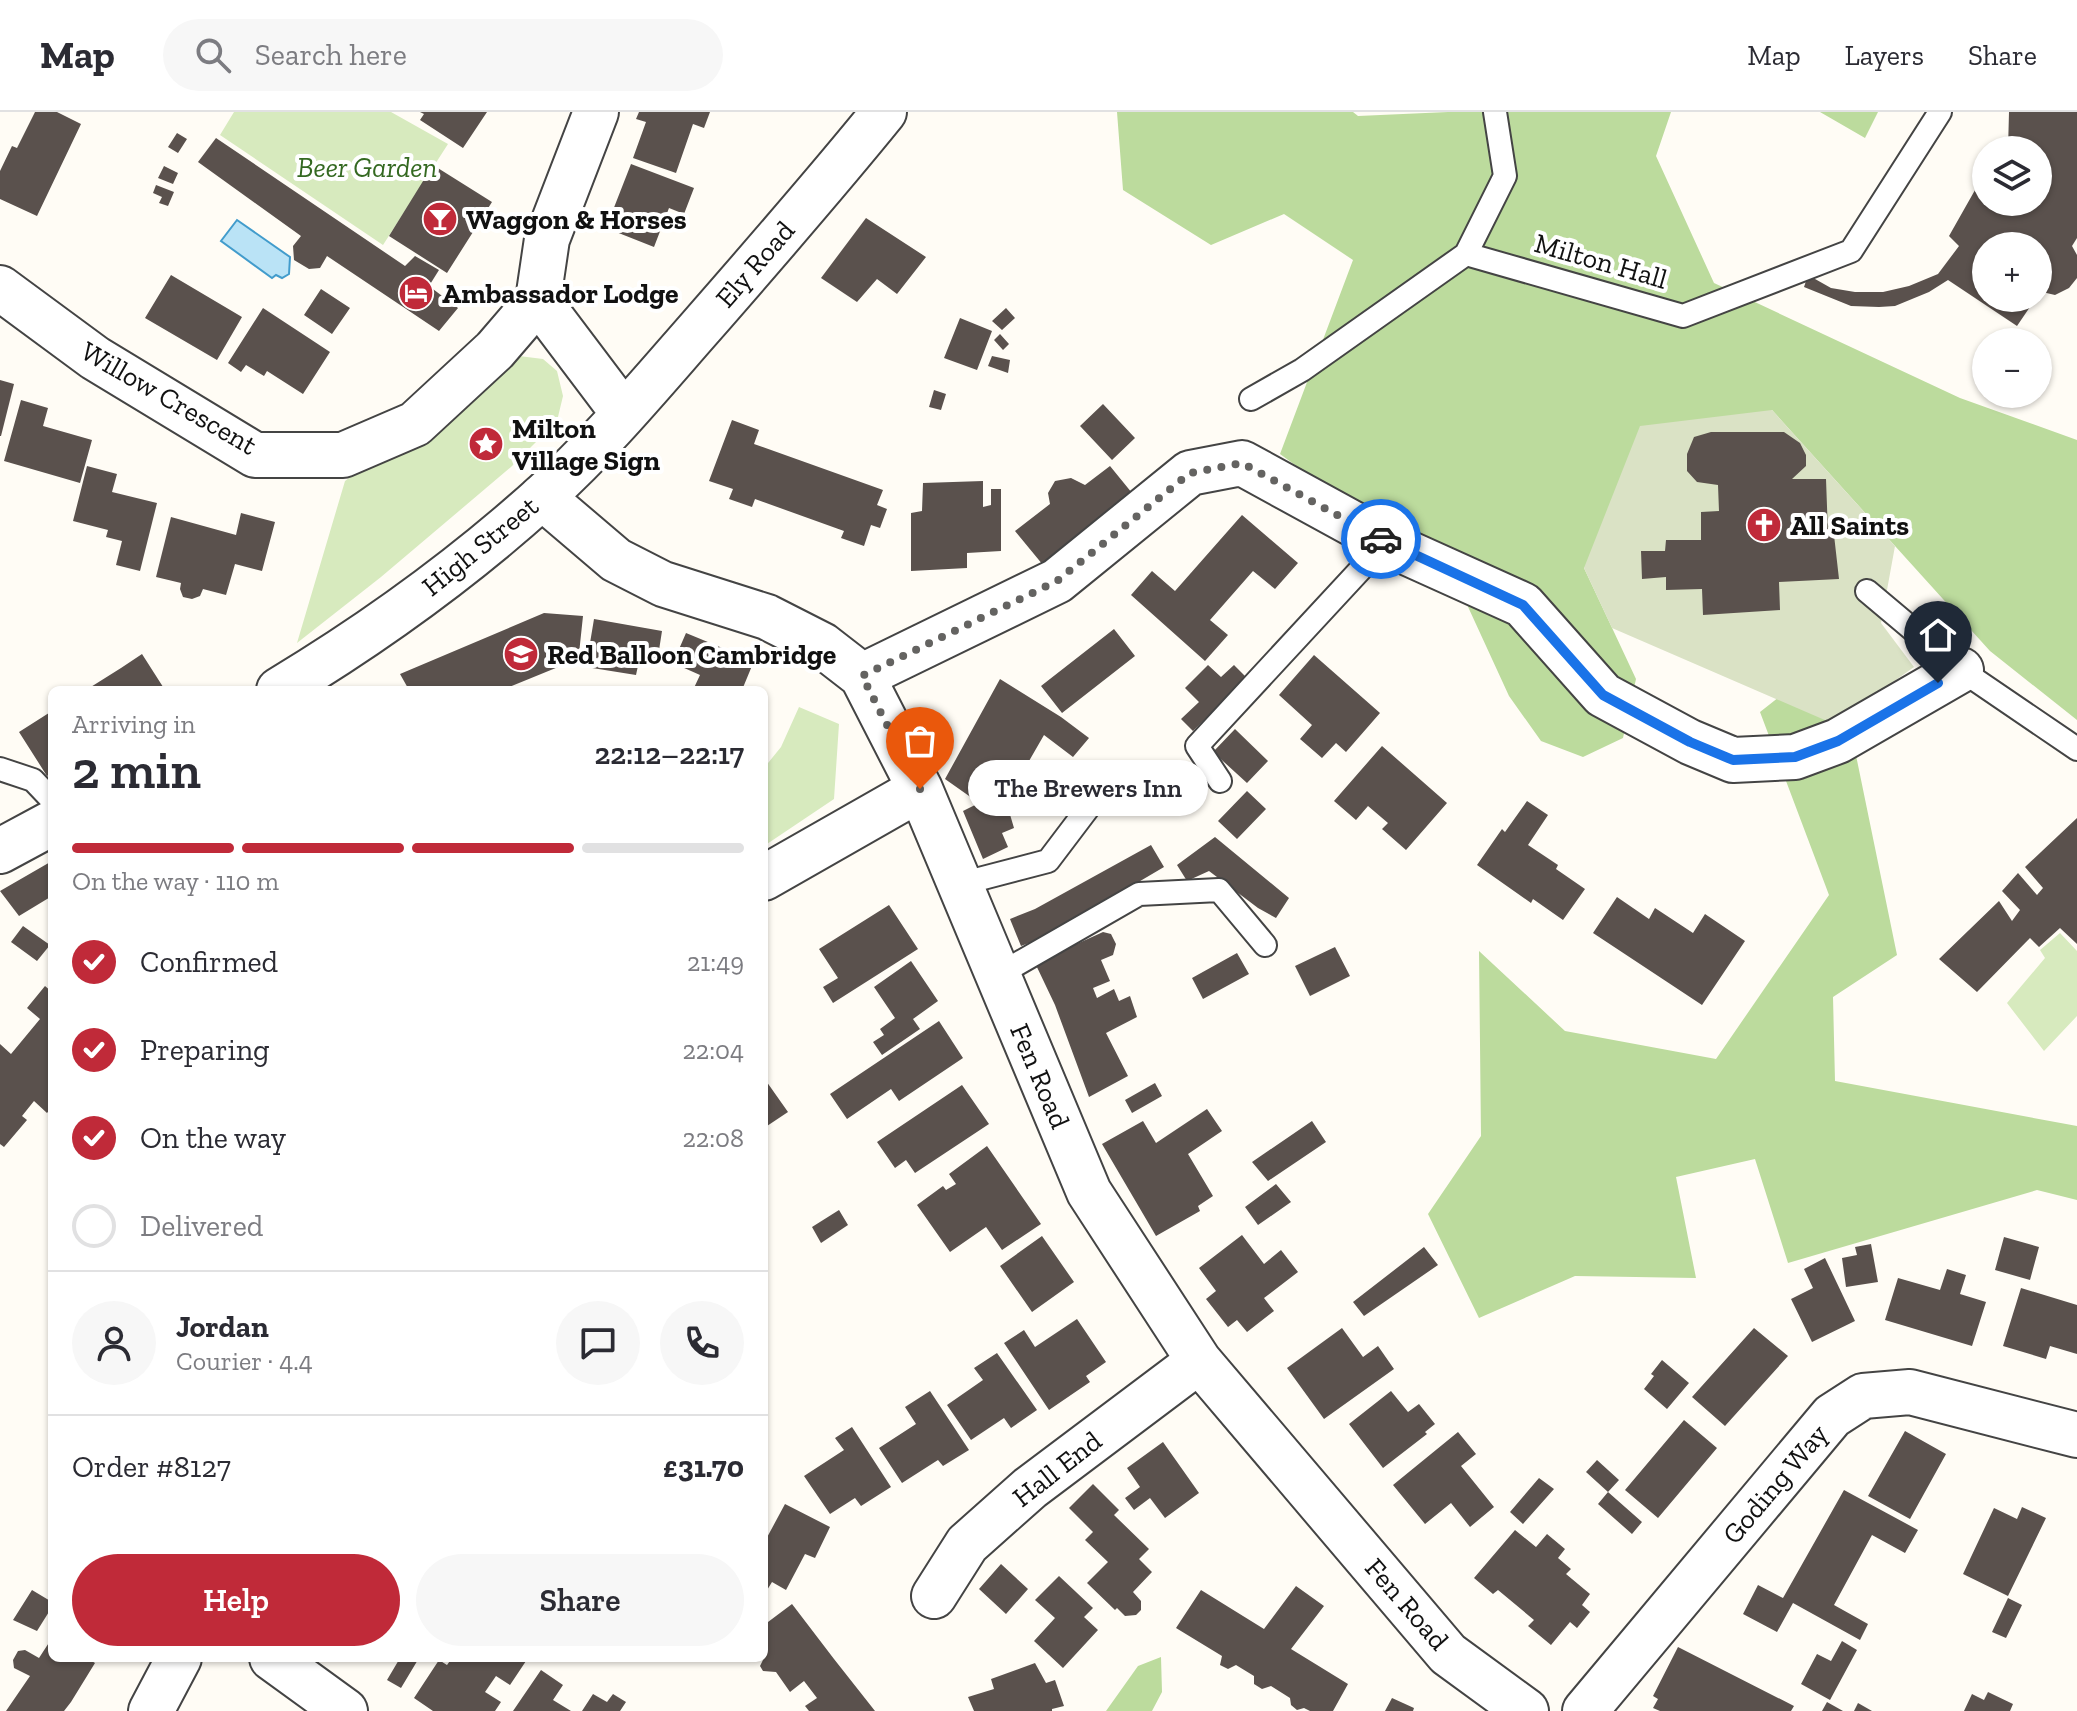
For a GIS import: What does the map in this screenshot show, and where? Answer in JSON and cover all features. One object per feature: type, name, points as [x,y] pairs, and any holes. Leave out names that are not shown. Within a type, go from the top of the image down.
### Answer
[{"type":"street","points":[[596,112],[547,239],[538,300],[624,414]]},
{"type":"street","name":"Ely Road","points":[[624,414],[830,180],[884,112]]},
{"type":"street","name":"Willow Crescent","points":[[0,288],[95,358],[255,455],[343,455],[415,424],[495,350],[538,300]]},
{"type":"street","name":"High Street","points":[[286,686],[353,645],[460,566],[542,497],[624,414]]},
{"type":"street","points":[[862,676],[1057,581],[1190,473],[1242,463],[1386,542],[1523,605],[1603,695],[1690,742],[1733,760],[1795,757],[1838,741],[1961,670]]},
{"type":"street","name":"Fen Road","points":[[542,497],[616,560],[663,584],[767,617],[822,645],[862,676],[920,789],[1089,1192],[1199,1361],[1448,1654],[1526,1711]]},
{"type":"street","points":[[768,876],[920,789]]},
{"type":"street","points":[[0,851],[48,825]]},
{"type":"street","name":"Hall End","points":[[934,1596],[967,1544],[1030,1488],[1199,1361]]},
{"type":"street","name":"Goding Way","points":[[1585,1711],[1832,1416],[1863,1396],[1910,1392],[2077,1435]]},
{"type":"street","points":[[151,1711],[177,1662]]},
{"type":"street","points":[[278,1662],[345,1711]]},
{"type":"lane","points":[[1251,399],[1302,370],[1466,254],[1505,176],[1495,112]]},
{"type":"lane","name":"Milton Hall","points":[[1466,254],[1683,316],[1851,251],[1940,112]]},
{"type":"lane","points":[[1220,781],[1197,746],[1386,542]]},
{"type":"lane","points":[[1867,591],[1961,670],[2077,749]]},
{"type":"lane","points":[[0,769],[33,780],[48,796]]},
{"type":"lane","points":[[960,884],[1048,861],[1104,787]]},
{"type":"lane","points":[[998,975],[1139,894],[1219,890],[1265,945]]},
{"type":"green space","name":"Beer Garden","points":[[234,112],[391,112],[448,144],[383,245],[220,135]]},
{"type":"green space","points":[[1117,112],[1353,112],[1358,116],[1448,112],[1671,112],[1656,156],[1714,283],[1972,402],[1972,408],[1988,408],[2077,440],[2077,720],[1990,651],[1772,410],[1584,568],[1636,679],[1623,738],[1583,757],[1541,741],[1509,696],[1458,585],[1280,454],[1353,260],[1284,214],[1211,245],[1123,190]]},
{"type":"green space","points":[[1820,112],[1878,112],[1865,138]]},
{"type":"green space","points":[[519,356],[543,359],[557,371],[563,396],[557,421],[511,467],[297,643],[345,481]]},
{"type":"green space","points":[[1772,410],[1895,546],[1881,623],[1914,667],[1834,724],[1612,628],[1584,568],[1640,426]]},
{"type":"green space","points":[[1835,653],[1897,955],[1833,997],[1835,1081],[2077,1126],[2077,1200],[2037,1190],[1788,1263],[1755,1159],[1676,1177],[1696,1278],[1575,1276],[1479,1318],[1428,1214],[1481,1136],[1479,951],[1565,1031],[1716,1059],[1829,895],[1760,712]]},
{"type":"green space","points":[[799,707],[839,724],[834,799],[768,843],[768,763],[781,747]]},
{"type":"green space","points":[[2060,933],[2077,951],[2077,1016],[2044,1051],[2007,1003],[2045,958],[2040,950]]},
{"type":"green space","points":[[1161,1657],[1162,1692],[1152,1711],[1106,1711],[1138,1666]]},
{"type":"water","points":[[237,220],[290,257],[289,274],[272,278],[221,241]]},
{"type":"building","points":[[35,112],[57,112],[81,124],[37,216],[0,199],[0,171],[12,146],[17,148]]},
{"type":"building","points":[[420,112],[487,112],[463,148],[420,120],[424,114]]},
{"type":"building","points":[[639,112],[710,112],[704,128],[693,124],[676,173],[633,158],[646,122],[636,119]]},
{"type":"building","points":[[2009,112],[2077,112],[2077,238],[2072,246],[2077,255],[2077,278],[2069,288],[2052,294],[2052,232],[1972,232],[1972,296],[1948,280],[1929,292],[1895,306],[1851,306],[1804,287],[1808,275],[1831,288],[1883,292],[1938,274],[1959,246],[1949,236],[1972,195],[1972,216],[2052,216],[2052,136],[2008,136]]},
{"type":"building","points":[[177,133],[187,139],[178,153],[168,147]]},
{"type":"building","points":[[216,138],[405,266],[415,256],[439,270],[429,286],[458,308],[439,331],[327,256],[320,268],[309,269],[294,260],[293,246],[301,236],[198,162]]},
{"type":"building","points":[[631,164],[694,188],[684,214],[669,208],[654,247],[606,228]]},
{"type":"building","name":"Waggon & Horses","points":[[433,165],[492,202],[447,273],[389,236]]},
{"type":"building","points":[[164,166],[178,173],[173,184],[158,178]]},
{"type":"building","points":[[156,185],[174,192],[168,206],[159,203],[162,197],[153,193]]},
{"type":"building","points":[[866,218],[926,257],[897,294],[877,279],[857,302],[821,278]]},
{"type":"building","points":[[171,275],[242,317],[217,360],[145,318]]},
{"type":"building","points":[[321,289],[350,308],[332,334],[304,315]]},
{"type":"building","points":[[263,308],[330,352],[303,394],[267,371],[264,376],[246,365],[241,372],[228,363]]},
{"type":"building","points":[[1006,308],[1015,318],[1002,330],[992,321]]},
{"type":"building","points":[[1996,312],[2026,312],[2017,326]]},
{"type":"building","points":[[960,318],[992,331],[977,370],[944,358]]},
{"type":"building","points":[[1000,334],[1009,344],[1003,350],[994,340]]},
{"type":"building","points":[[992,356],[1010,360],[1008,373],[988,366]]},
{"type":"building","points":[[0,380],[14,384],[1,436],[0,436]]},
{"type":"building","points":[[934,390],[946,394],[941,410],[929,407]]},
{"type":"building","points":[[21,400],[48,408],[43,426],[92,440],[80,483],[4,461]]},
{"type":"building","points":[[1103,404],[1135,438],[1112,460],[1080,426]]},
{"type":"building","points":[[732,420],[759,430],[754,444],[883,490],[877,505],[887,509],[880,528],[871,525],[864,546],[841,538],[844,531],[755,499],[752,507],[729,499],[733,489],[709,481]]},
{"type":"building","name":"All Saints","points":[[1711,432],[1784,432],[1800,443],[1806,455],[1806,466],[1792,479],[1826,479],[1828,534],[1834,535],[1839,579],[1779,582],[1780,610],[1703,615],[1702,589],[1666,590],[1666,577],[1642,579],[1641,551],[1665,551],[1666,540],[1701,540],[1701,512],[1719,511],[1718,485],[1697,482],[1687,471],[1687,454],[1694,437]]},
{"type":"building","points":[[87,466],[117,474],[112,492],[157,503],[140,571],[116,565],[122,541],[106,537],[108,530],[73,521]]},
{"type":"building","points":[[1110,466],[1132,493],[1043,565],[1015,531],[1050,504],[1048,493],[1055,481],[1071,478],[1085,485]]},
{"type":"building","points":[[983,481],[983,507],[991,505],[991,489],[1001,489],[1001,551],[967,553],[967,568],[911,571],[911,513],[922,511],[923,483]]},
{"type":"building","points":[[241,513],[275,522],[262,571],[235,564],[226,595],[203,589],[200,596],[192,599],[183,597],[181,583],[156,577],[171,517],[236,535]]},
{"type":"building","points":[[1242,515],[1298,563],[1275,589],[1253,571],[1210,620],[1228,635],[1205,661],[1131,595],[1152,571],[1175,591]]},
{"type":"building","name":"Red Balloon Cambridge","points":[[544,613],[583,616],[578,663],[568,663],[512,686],[407,686],[400,674]]},
{"type":"building","points":[[594,619],[662,631],[657,663],[639,661],[636,675],[586,667]]},
{"type":"building","points":[[1114,629],[1135,656],[1062,713],[1041,686]]},
{"type":"building","points":[[686,633],[754,661],[744,686],[695,686],[700,675],[673,663]]},
{"type":"building","points":[[142,654],[162,686],[92,686]]},
{"type":"building","points":[[1314,655],[1380,713],[1346,752],[1336,743],[1322,758],[1300,739],[1312,725],[1279,695]]},
{"type":"building","points":[[1208,665],[1221,677],[1234,665],[1247,678],[1193,731],[1181,719],[1199,702],[1185,688]]},
{"type":"building","points":[[1000,679],[1089,738],[1073,757],[1044,735],[1006,801],[1014,828],[1002,833],[1008,847],[983,859],[963,811],[979,803],[945,779]]},
{"type":"building","points":[[48,714],[48,775],[47,776],[19,732]]},
{"type":"building","points":[[1235,729],[1268,761],[1247,783],[1213,752]]},
{"type":"building","points":[[1382,746],[1447,803],[1406,850],[1382,829],[1388,823],[1368,806],[1356,820],[1334,801]]},
{"type":"building","points":[[1247,791],[1266,809],[1237,839],[1218,821]]},
{"type":"building","points":[[1527,801],[1548,815],[1528,845],[1558,865],[1556,869],[1585,889],[1563,920],[1533,899],[1531,903],[1477,865],[1502,829],[1505,832]]},
{"type":"building","points":[[2077,818],[2077,944],[2060,928],[2039,947],[2030,938],[1977,992],[1939,959],[1999,901],[2012,921],[2020,910],[2002,891],[2018,873],[2037,895],[2043,888],[2025,867]]},
{"type":"building","points":[[1215,837],[1289,898],[1276,918],[1209,871],[1187,881],[1177,865]]},
{"type":"building","points":[[1151,845],[1164,867],[1045,937],[1021,946],[1010,919],[1035,909]]},
{"type":"building","points":[[48,863],[48,898],[19,916],[0,891]]},
{"type":"building","points":[[1617,897],[1649,919],[1655,908],[1693,933],[1705,914],[1745,941],[1702,1005],[1593,933]]},
{"type":"building","points":[[889,905],[918,949],[833,1003],[823,987],[838,978],[819,949]]},
{"type":"building","points":[[23,926],[48,944],[48,947],[37,961],[11,942]]},
{"type":"building","points":[[1103,932],[1111,934],[1116,944],[1113,955],[1101,960],[1110,981],[1093,988],[1097,998],[1114,989],[1119,1001],[1130,996],[1137,1017],[1106,1033],[1128,1076],[1089,1097],[1055,1005],[1035,963]]},
{"type":"building","points":[[1335,947],[1350,976],[1310,996],[1295,966]]},
{"type":"building","points":[[1237,953],[1249,974],[1203,999],[1192,978]]},
{"type":"building","points":[[911,961],[938,1001],[913,1019],[920,1029],[882,1055],[873,1042],[884,1035],[880,1029],[895,1018],[874,987]]},
{"type":"building","points":[[45,986],[48,989],[48,1112],[34,1101],[22,1116],[27,1120],[4,1147],[0,1144],[0,1044],[11,1054],[40,1019],[27,1008]]},
{"type":"building","points":[[939,1021],[963,1058],[899,1101],[891,1089],[847,1119],[830,1094]]},
{"type":"building","points":[[1155,1083],[1162,1096],[1132,1113],[1125,1100]]},
{"type":"building","points":[[768,1084],[788,1112],[768,1125]]},
{"type":"building","points":[[962,1085],[989,1124],[915,1173],[906,1160],[895,1168],[877,1142]]},
{"type":"building","points":[[1207,1109],[1222,1131],[1188,1154],[1213,1196],[1198,1206],[1200,1211],[1156,1236],[1102,1144],[1143,1121],[1156,1143]]},
{"type":"building","points":[[1312,1121],[1326,1142],[1268,1181],[1252,1162]]},
{"type":"building","points":[[987,1146],[1041,1224],[1002,1250],[986,1227],[950,1252],[917,1205],[943,1186],[946,1190],[956,1184],[949,1174]]},
{"type":"building","points":[[1276,1184],[1291,1202],[1258,1225],[1245,1207]]},
{"type":"building","points":[[839,1210],[848,1225],[821,1243],[812,1227]]},
{"type":"building","points":[[1242,1235],[1264,1264],[1281,1250],[1298,1272],[1264,1298],[1274,1311],[1247,1332],[1237,1320],[1228,1327],[1206,1299],[1216,1291],[1199,1268]]},
{"type":"building","points":[[1042,1236],[1074,1282],[1032,1312],[1000,1266]]},
{"type":"building","points":[[2004,1237],[2039,1247],[2030,1280],[1995,1270]]},
{"type":"building","points":[[1871,1244],[1878,1282],[1846,1287],[1842,1258],[1857,1255],[1855,1247]]},
{"type":"building","points":[[1424,1247],[1438,1265],[1364,1316],[1353,1302]]},
{"type":"building","points":[[1825,1258],[1855,1321],[1812,1342],[1791,1299],[1813,1288],[1804,1269]]},
{"type":"building","points":[[1947,1269],[1966,1275],[1960,1294],[1986,1302],[1972,1346],[1885,1320],[1898,1278],[1940,1290]]},
{"type":"building","points":[[2021,1288],[2077,1305],[2077,1354],[2050,1346],[2046,1359],[2003,1346]]},
{"type":"building","points":[[1077,1319],[1106,1362],[1086,1376],[1090,1382],[1049,1410],[1004,1343],[1024,1330],[1035,1347]]},
{"type":"building","points":[[1342,1328],[1363,1357],[1378,1346],[1394,1369],[1324,1419],[1287,1368]]},
{"type":"building","points":[[1754,1328],[1788,1356],[1725,1426],[1692,1397]]},
{"type":"building","points":[[997,1353],[1037,1410],[1011,1428],[1004,1418],[971,1440],[947,1405],[983,1380],[974,1368]]},
{"type":"building","points":[[1662,1360],[1689,1383],[1667,1409],[1644,1389]]},
{"type":"building","points":[[930,1391],[969,1450],[943,1466],[938,1460],[902,1483],[879,1448],[916,1424],[905,1407]]},
{"type":"building","points":[[1391,1391],[1408,1412],[1419,1404],[1435,1424],[1425,1432],[1427,1434],[1383,1468],[1349,1424]]},
{"type":"building","points":[[1684,1420],[1717,1448],[1658,1518],[1625,1490]]},
{"type":"building","points":[[852,1427],[891,1487],[861,1506],[855,1498],[830,1514],[804,1476],[844,1450],[835,1438]]},
{"type":"building","points":[[1905,1431],[1946,1454],[1910,1519],[1868,1496]]},
{"type":"building","points":[[1458,1432],[1476,1454],[1461,1466],[1494,1507],[1470,1527],[1451,1503],[1425,1524],[1393,1485]]},
{"type":"building","points":[[1163,1442],[1199,1493],[1165,1518],[1150,1498],[1134,1510],[1125,1498],[1140,1487],[1127,1468]]},
{"type":"building","points":[[1597,1460],[1619,1480],[1608,1492],[1586,1472]]},
{"type":"building","points":[[1539,1478],[1554,1489],[1523,1524],[1510,1512]]},
{"type":"building","points":[[1093,1484],[1119,1510],[1114,1515],[1149,1549],[1139,1559],[1152,1572],[1133,1592],[1141,1601],[1141,1610],[1136,1615],[1125,1616],[1117,1608],[1115,1610],[1087,1583],[1108,1562],[1085,1540],[1093,1532],[1069,1508]]},
{"type":"building","points":[[1844,1490],[1918,1530],[1905,1553],[1872,1535],[1834,1605],[1868,1624],[1860,1640],[1793,1603],[1777,1632],[1743,1614],[1758,1585],[1783,1598]]},
{"type":"building","points":[[1608,1492],[1642,1522],[1632,1534],[1598,1504]]},
{"type":"building","points":[[785,1504],[830,1527],[815,1558],[805,1554],[786,1590],[772,1582],[768,1588],[768,1536]]},
{"type":"building","points":[[2022,1507],[2046,1518],[2008,1596],[1963,1574],[1994,1508],[2017,1519]]},
{"type":"building","points":[[1515,1530],[1536,1547],[1547,1534],[1565,1549],[1558,1558],[1571,1569],[1566,1574],[1590,1594],[1582,1605],[1590,1612],[1577,1628],[1570,1622],[1551,1645],[1528,1626],[1534,1620],[1498,1590],[1493,1594],[1474,1578]]},
{"type":"building","points":[[1001,1564],[1028,1589],[1006,1614],[979,1589]]},
{"type":"building","points":[[1059,1576],[1093,1608],[1084,1617],[1098,1630],[1063,1668],[1034,1641],[1055,1618],[1035,1600]]},
{"type":"building","points":[[1296,1586],[1324,1606],[1291,1649],[1348,1684],[1333,1711],[1297,1710],[1291,1705],[1290,1698],[1271,1686],[1262,1689],[1254,1684],[1254,1676],[1236,1665],[1228,1669],[1220,1665],[1222,1656],[1176,1628],[1201,1590],[1264,1629]]},
{"type":"building","points":[[32,1590],[48,1600],[48,1613],[37,1631],[13,1620]]},
{"type":"building","points":[[2008,1598],[2022,1605],[2006,1638],[1992,1632]]},
{"type":"building","points":[[792,1604],[875,1711],[809,1711],[805,1706],[817,1698],[804,1681],[790,1692],[776,1672],[763,1671],[760,1666],[762,1662],[768,1662],[768,1622]]},
{"type":"building","points":[[1842,1641],[1857,1650],[1830,1700],[1801,1684],[1817,1654],[1831,1661]]},
{"type":"building","points":[[48,1644],[48,1662],[95,1663],[64,1711],[6,1711],[30,1676],[14,1668],[13,1660],[18,1651],[25,1650],[39,1658]]},
{"type":"building","points":[[1678,1647],[1794,1706],[1791,1711],[1660,1711],[1653,1708],[1658,1699],[1653,1696]]},
{"type":"building","points":[[398,1662],[417,1662],[401,1688],[387,1680]]},
{"type":"building","points":[[438,1662],[447,1665],[449,1662],[525,1662],[510,1685],[496,1676],[485,1692],[501,1702],[495,1711],[433,1711],[414,1698]]},
{"type":"building","points":[[1035,1663],[1046,1683],[1055,1680],[1064,1706],[1052,1711],[974,1711],[968,1697],[994,1689],[991,1679]]},
{"type":"building","points":[[541,1670],[563,1685],[553,1700],[571,1711],[513,1711]]},
{"type":"building","points":[[1988,1692],[2013,1704],[2010,1711],[1964,1711],[1972,1694],[1984,1700]]},
{"type":"building","points":[[593,1694],[607,1702],[613,1694],[626,1702],[620,1711],[582,1711]]},
{"type":"building","points":[[1392,1698],[1414,1708],[1413,1711],[1385,1711]]},
{"type":"building","points":[[1827,1702],[1843,1711],[1822,1711]]},
{"type":"building","points":[[1858,1703],[1872,1711],[1854,1711]]},
{"type":"way so far","points":[[920,789],[862,676],[1057,581],[1190,473],[1242,463],[1381,539]]},
{"type":"place","name":"Waggon & Horses","points":[[440,219]]},
{"type":"place","name":"Ambassador Lodge","points":[[416,293]]},
{"type":"place","name":"Milton Village Sign","points":[[486,444]]},
{"type":"place","name":"All Saints","points":[[1764,525]]},
{"type":"place","name":"Red Balloon Cambridge","points":[[521,654]]},
{"type":"place","name":"The Brewers Inn","points":[[920,789]]},
{"type":"route","points":[[1381,539],[1523,605],[1603,695],[1690,742],[1733,760],[1795,757],[1838,741],[1938,683]]}]
